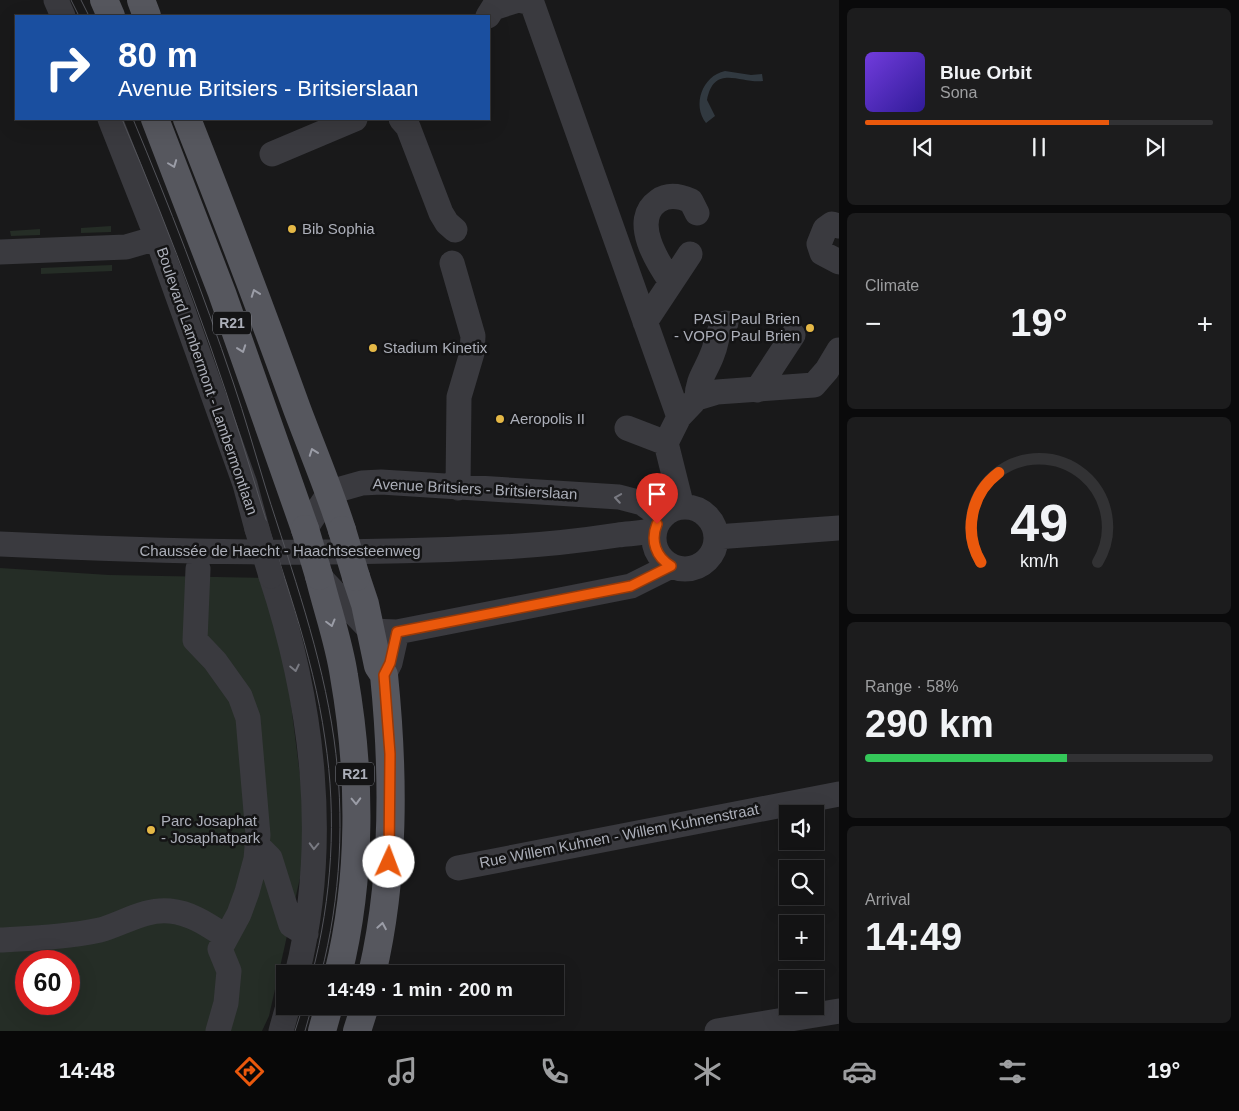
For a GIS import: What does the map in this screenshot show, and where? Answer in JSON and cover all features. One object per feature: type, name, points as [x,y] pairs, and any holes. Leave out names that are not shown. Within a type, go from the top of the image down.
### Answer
[{"type":"main road","points":[[104,0],[112,15]]},
{"type":"main road","points":[[141,0],[147,15]]},
{"type":"main road","name":"R21","points":[[155,120],[222,293],[305,529],[344,674],[357,807],[350,916],[340,965]]},
{"type":"main road","name":"R21","points":[[187,120],[330,492],[356,577],[384,632],[378,666],[384,675],[390,754],[389,862],[384,911],[374,965]]},
{"type":"main road","points":[[322,1031],[326,1015]]},
{"type":"main road","points":[[357,1031],[362,1015]]},
{"type":"street","points":[[56,0],[63,15]]},
{"type":"street","points":[[489,15],[493,8],[525,1],[679,418]]},
{"type":"street","name":"Boulevard Lambermont - Lambermontlaan","points":[[110,120],[157,238],[245,484],[289,640],[310,734],[314,834],[313,890],[299,965]]},
{"type":"street","points":[[272,154],[353,120]]},
{"type":"street","points":[[402,120],[408,127],[441,213],[447,223],[455,230]]},
{"type":"street","points":[[671,282],[651,246],[646,225],[648,214],[653,204],[661,199],[672,196],[691,201],[697,213]]},
{"type":"street","points":[[839,226],[832,224],[825,229],[818,244],[822,253],[839,262]]},
{"type":"street","points":[[0,252],[126,247],[157,238]]},
{"type":"street","points":[[645,322],[690,254]]},
{"type":"street","points":[[452,264],[473,336],[472,353],[459,397],[458,488]]},
{"type":"street","points":[[697,398],[697,387],[713,354],[716,335],[726,323]]},
{"type":"street","points":[[757,390],[793,335]]},
{"type":"street","points":[[665,534],[666,443],[679,418],[697,398],[717,392],[814,384],[828,370],[839,350]]},
{"type":"street","points":[[627,428],[666,443]]},
{"type":"street","name":"Avenue Britsiers - Britsierslaan","points":[[330,492],[362,483],[619,497],[642,503],[665,534]]},
{"type":"street","points":[[305,529],[330,492]]},
{"type":"street","points":[[318,576],[384,632],[631,586],[665,534],[698,510],[711,521],[716,537],[839,528]]},
{"type":"street","name":"Chaussée de Haecht - Haachtsesteenweg","points":[[0,544],[143,551],[421,552],[561,544],[644,533],[665,534],[680,569],[698,566],[711,554],[716,537]]},
{"type":"street","points":[[198,569],[195,640],[215,661],[240,696],[248,718],[257,845],[247,892],[239,914],[220,948],[229,971],[226,1003],[218,1031]]},
{"type":"street","name":"Rue Willem Kuhnen - Willem Kuhnenstraat","points":[[458,868],[839,794]]},
{"type":"street","points":[[257,845],[270,858],[291,925],[306,934]]},
{"type":"street","points":[[0,940],[65,938],[101,929],[149,913],[169,910],[192,916],[226,936]]},
{"type":"street","points":[[717,1031],[839,1011]]},
{"type":"street","points":[[280,1031],[285,1015]]},
{"type":"shaded area","points":[[725,71],[751,75],[762,74],[763,81],[729,78],[716,82],[707,100],[715,116],[706,123],[700,108],[702,92],[710,79]]},
{"type":"shaded area","points":[[111,226],[111,232],[81,233],[81,228]]},
{"type":"shaded area","points":[[40,229],[40,235],[11,236],[10,231]]},
{"type":"shaded area","points":[[112,265],[112,271],[41,274],[41,268]]},
{"type":"shaded area","name":"Parc Josaphat - Josaphatpark","points":[[0,568],[109,575],[266,578],[287,673],[302,791],[302,869],[280,965],[276,965],[276,985],[269,1016],[262,1031],[0,1031]]},
{"type":"tram line","points":[[71,0],[78,15]]},
{"type":"tram line","points":[[81,0],[88,15]]},
{"type":"tram line","points":[[122,120],[177,255],[210,346],[241,438],[313,674],[325,739],[331,798],[331,857],[328,887],[314,965]]},
{"type":"tram line","points":[[133,120],[185,249],[233,382],[296,582],[314,644],[329,707],[337,768],[340,827],[337,886],[323,965]]},
{"type":"tram line","points":[[295,1031],[300,1015]]},
{"type":"tram line","points":[[305,1031],[309,1015]]},
{"type":"place","name":"Bib Sophia","points":[[292,229]]},
{"type":"place","name":"PASI Paul Brien - VOPO Paul Brien","points":[[810,328]]},
{"type":"place","name":"Stadium Kinetix","points":[[373,348]]},
{"type":"place","name":"Aeropolis II","points":[[500,419]]},
{"type":"place","name":"Parc Josaphat - Josaphatpark","points":[[151,830]]},
{"type":"route","points":[[389,862],[390,754],[384,675],[390,663],[397,632],[631,586],[671,566],[665,562],[656,550],[654,536],[657,524]]}]
